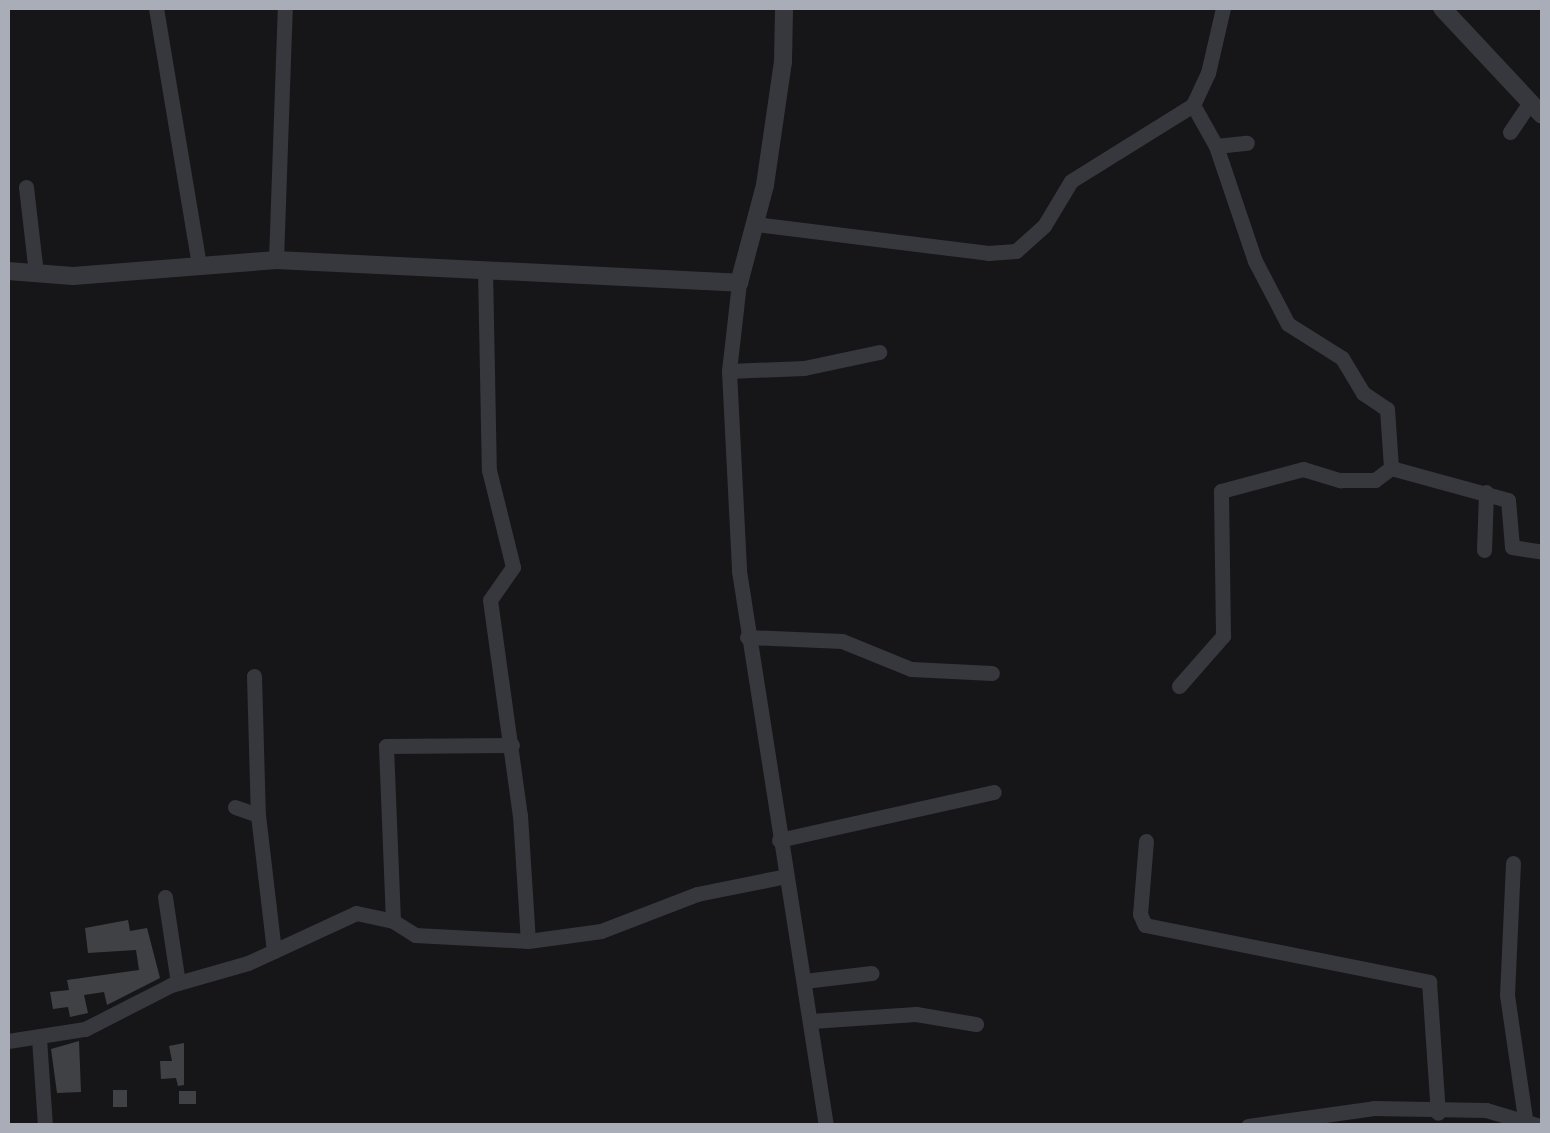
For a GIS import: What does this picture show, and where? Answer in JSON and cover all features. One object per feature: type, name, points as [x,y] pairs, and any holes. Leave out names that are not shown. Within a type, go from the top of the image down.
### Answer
[{"type":"street","points":[[156,8],[199,266]]},
{"type":"street","points":[[276,260],[285,8]]},
{"type":"street","points":[[784,8],[783,62],[756,224],[739,283],[729,371],[747,637],[826,1126]]},
{"type":"street","points":[[756,224],[1003,254],[1032,240],[1070,180],[1193,104],[1208,74],[1223,8]]},
{"type":"street","points":[[1442,8],[1536,108],[1510,132]]},
{"type":"street","points":[[1193,104],[1216,146],[1244,236],[1288,324],[1342,358],[1362,392],[1387,409],[1391,468]]},
{"type":"street","points":[[1216,146],[1247,143]]},
{"type":"street","points":[[26,187],[36,273]]},
{"type":"street","points":[[8,271],[36,273],[276,260],[739,283]]},
{"type":"street","points":[[486,269],[489,470],[513,567],[490,600],[512,745],[528,942]]},
{"type":"street","points":[[729,371],[804,368],[879,352]]},
{"type":"street","points":[[1391,468],[1486,492],[1510,502],[1513,550],[1542,552]]},
{"type":"street","points":[[1179,686],[1223,636],[1220,491],[1304,469],[1340,480],[1375,480],[1391,468]]},
{"type":"street","points":[[1484,550],[1486,492]]},
{"type":"street","points":[[747,637],[842,640],[910,669],[992,673]]},
{"type":"street","points":[[254,676],[258,814],[274,951]]},
{"type":"street","points":[[393,921],[386,746],[512,745]]},
{"type":"street","points":[[779,840],[994,792]]},
{"type":"street","points":[[235,807],[258,814]]},
{"type":"street","points":[[1146,841],[1140,914],[1145,925],[1429,982],[1438,1113]]},
{"type":"street","points":[[1248,1126],[1374,1108],[1438,1113],[1486,1110],[1536,1124],[1507,995],[1513,863]]},
{"type":"street","points":[[8,1040],[39,1038],[102,1023],[178,983],[274,951],[356,913],[393,921],[415,936],[528,942],[601,931],[697,894],[786,876]]},
{"type":"street","points":[[165,897],[178,983]]},
{"type":"street","points":[[804,982],[872,973]]},
{"type":"street","points":[[811,1021],[916,1014],[976,1024]]},
{"type":"street","points":[[39,1038],[45,1126]]},
{"type":"building","points":[[128,920],[130,931],[147,928],[160,978],[107,1005],[104,992],[84,995],[88,1013],[70,1017],[68,1007],[53,1009],[50,992],[69,990],[67,980],[139,970],[136,950],[88,953],[85,928]]},
{"type":"building","points":[[79,1041],[81,1092],[57,1093],[51,1049]]},
{"type":"building","points":[[184,1043],[184,1085],[178,1086],[176,1078],[161,1079],[160,1061],[172,1061],[169,1046]]},
{"type":"building","points":[[113,1090],[127,1090],[127,1107],[113,1107]]},
{"type":"building","points":[[179,1091],[196,1091],[196,1104],[179,1104]]}]
